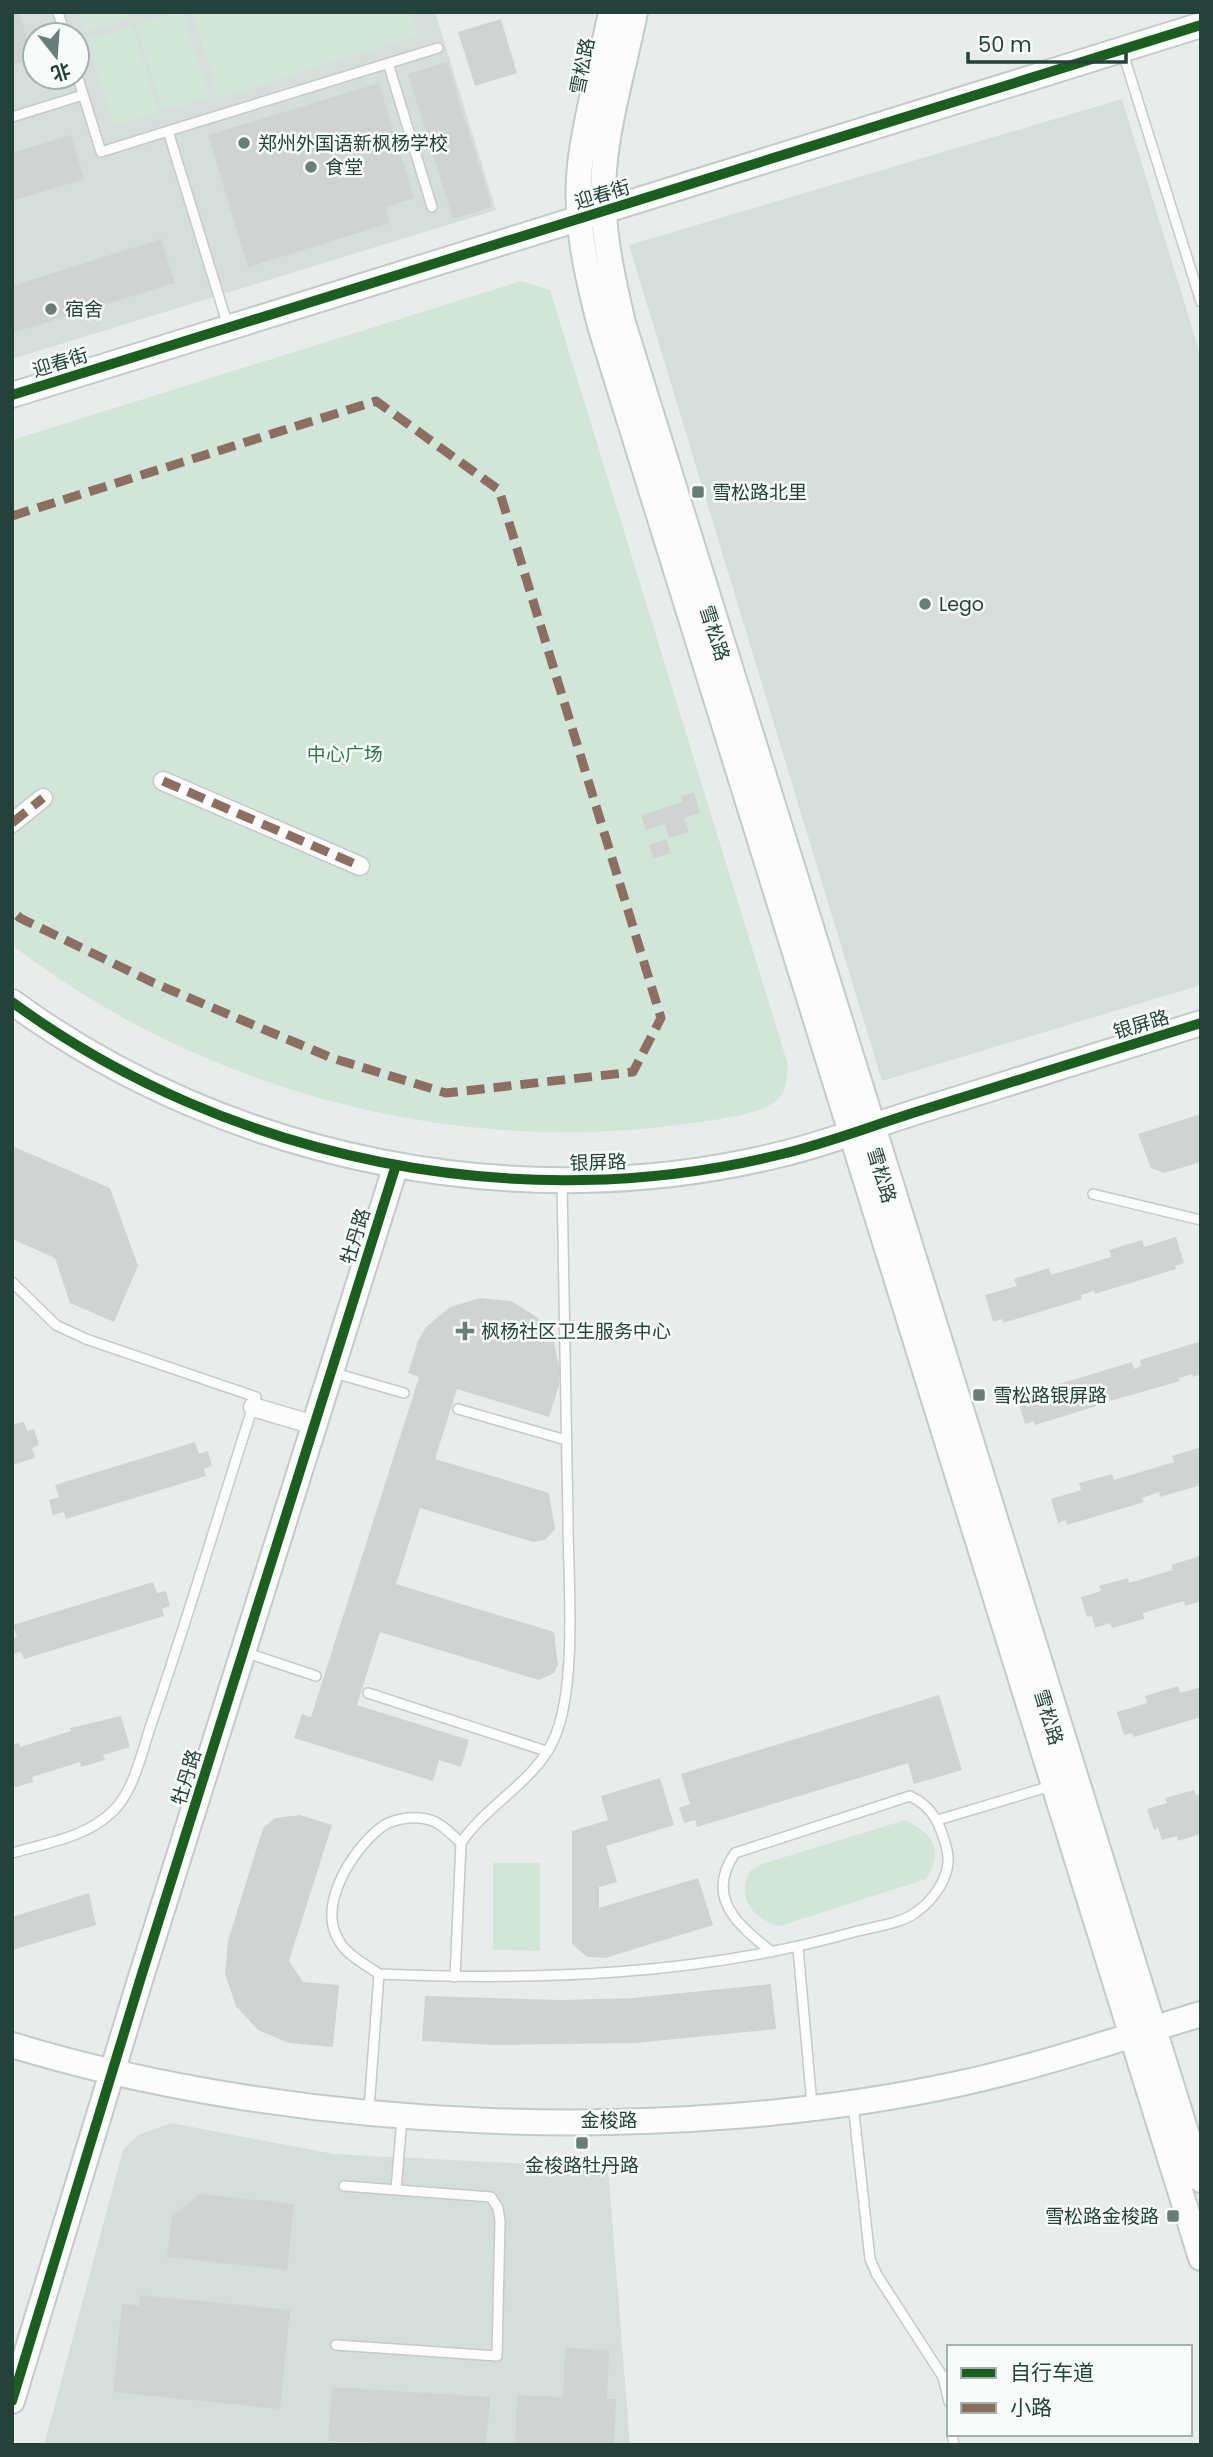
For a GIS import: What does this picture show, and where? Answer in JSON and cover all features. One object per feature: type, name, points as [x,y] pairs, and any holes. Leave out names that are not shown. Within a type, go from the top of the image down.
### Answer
[{"type":"street","name":"雪松路","points":[[611,12],[580,165],[592,216],[862,1129],[1052,1786],[1142,2032],[1201,2180]]},
{"type":"street","name":"雪松路","points":[[592,216],[635,12]]},
{"type":"street","name":"迎春街","points":[[12,395],[1201,25]]},
{"type":"street","points":[[163,781],[360,866]]},
{"type":"street","points":[[12,823],[43,798]]},
{"type":"street","name":"银屏路","points":[[12,1002],[60,1035],[160,1090],[272,1135],[396,1165],[465,1175],[562,1181],[612,1180],[706,1169],[782,1154],[1201,1023]]},
{"type":"street","name":"雪松路","points":[[862,1129],[1142,2032],[1201,2258]]},
{"type":"street","name":"牡丹路","points":[[12,2401],[396,1165]]},
{"type":"street","points":[[253,1407],[314,1425]]},
{"type":"street","name":"金梭路","points":[[12,2045],[65,2061],[212,2091],[402,2115],[516,2120],[642,2120],[727,2116],[812,2107],[961,2083],[1201,2014]]},
{"type":"lane","points":[[82,91],[101,152],[438,48]]},
{"type":"lane","points":[[1122,50],[1201,302]]},
{"type":"lane","points":[[388,63],[432,207]]},
{"type":"lane","points":[[12,117],[83,95]]},
{"type":"lane","points":[[168,131],[229,328]]},
{"type":"lane","points":[[455,1977],[461,1843],[471,1827],[525,1777],[546,1751],[564,1713],[569,1633],[562,1181]]},
{"type":"lane","points":[[1093,1194],[1201,1220]]},
{"type":"lane","points":[[12,1282],[56,1325],[86,1339],[256,1397],[128,1791],[116,1809],[100,1822],[64,1839],[12,1853]]},
{"type":"lane","points":[[331,1372],[404,1393]]},
{"type":"lane","points":[[458,1409],[566,1440]]},
{"type":"lane","points":[[243,1652],[316,1676]]},
{"type":"lane","points":[[368,1693],[546,1751]]},
{"type":"lane","points":[[938,1820],[1052,1786]]},
{"type":"lane","points":[[461,1843],[438,1823],[425,1818],[393,1821],[380,1827],[348,1869],[335,1894],[332,1916],[336,1937],[346,1951],[379,1973],[455,1977],[596,1974],[772,1952],[798,1948],[914,1915],[932,1898],[948,1868],[948,1854],[938,1820],[922,1802],[910,1796],[735,1853],[726,1866],[727,1906],[736,1923],[772,1952]]},
{"type":"lane","points":[[798,1948],[812,2107]]},
{"type":"lane","points":[[369,2111],[379,1973]]},
{"type":"lane","points":[[853,2101],[870,2259],[877,2275],[943,2376],[947,2393]]},
{"type":"lane","points":[[396,2190],[402,2115]]},
{"type":"lane","points":[[336,2344],[497,2356],[500,2221],[496,2204],[491,2197],[344,2186]]},
{"type":"shaded area","name":"郑州外国语新枫杨学校","points":[[12,12],[435,12],[496,210],[12,359]]},
{"type":"shaded area","points":[[1122,99],[1201,357],[1201,985],[882,1081],[629,245]]},
{"type":"shaded area","points":[[171,2123],[334,2154],[608,2168],[630,2445],[44,2445],[123,2150],[138,2135]]},
{"type":"green space","points":[[78,12],[127,12],[129,19],[91,31],[91,21],[81,21]]},
{"type":"green space","points":[[183,12],[209,96],[163,111],[136,25]]},
{"type":"green space","points":[[192,12],[411,12],[418,35],[219,98]]},
{"type":"green space","points":[[132,26],[159,112],[114,126],[91,53],[91,39]]},
{"type":"green space","name":"中心广场","points":[[521,281],[550,290],[788,1065],[786,1085],[781,1096],[773,1103],[750,1113],[686,1124],[597,1132],[508,1130],[419,1120],[331,1101],[246,1074],[164,1039],[86,996],[12,945],[12,440]]},
{"type":"green space","points":[[905,1820],[923,1831],[933,1844],[935,1859],[926,1879],[780,1926],[762,1919],[746,1899],[746,1881],[750,1871],[762,1864]]},
{"type":"green space","points":[[493,1863],[540,1863],[540,1951],[493,1950]]},
{"type":"building","points":[[12,12],[19,12],[22,21],[21,62],[12,65]]},
{"type":"building","points":[[501,19],[517,73],[475,86],[458,32]]},
{"type":"building","points":[[447,62],[492,207],[453,219],[408,74]]},
{"type":"building","name":"食堂","points":[[379,83],[414,198],[386,207],[390,223],[248,267],[208,135]]},
{"type":"building","points":[[71,135],[84,179],[12,201],[12,153]]},
{"type":"building","name":"宿舍","points":[[161,239],[175,283],[12,333],[12,286]]},
{"type":"building","points":[[694,792],[700,813],[684,818],[689,832],[669,838],[665,824],[646,830],[641,815],[683,802],[681,796]]},
{"type":"building","points":[[666,839],[671,853],[653,859],[649,845]]},
{"type":"building","points":[[1201,1114],[1201,1162],[1164,1173],[1151,1168],[1138,1134]]},
{"type":"building","points":[[12,1146],[110,1188],[138,1266],[114,1322],[70,1303],[55,1258],[12,1239]]},
{"type":"building","points":[[1176,1237],[1184,1263],[1175,1266],[1176,1269],[1095,1294],[1094,1291],[1081,1295],[1082,1299],[1003,1323],[1002,1319],[993,1322],[985,1295],[1017,1286],[1014,1279],[1049,1268],[1051,1275],[1111,1257],[1109,1250],[1142,1240],[1144,1247]]},
{"type":"building","points":[[480,1298],[511,1301],[537,1317],[554,1342],[560,1371],[559,1385],[549,1417],[457,1389],[435,1459],[549,1493],[555,1529],[545,1540],[533,1542],[420,1508],[396,1584],[554,1632],[558,1665],[554,1673],[539,1680],[380,1632],[357,1705],[469,1740],[461,1767],[439,1760],[433,1781],[294,1738],[302,1714],[311,1717],[419,1377],[408,1373],[418,1341],[426,1327],[450,1307]]},
{"type":"building","points":[[1201,1341],[1201,1374],[1193,1377],[1192,1374],[1179,1378],[1180,1381],[1110,1401],[1109,1398],[1096,1402],[1097,1406],[1035,1425],[1034,1421],[1025,1424],[1017,1396],[1051,1386],[1053,1393],[1061,1391],[1059,1384],[1132,1362],[1134,1369],[1141,1366],[1140,1360]]},
{"type":"building","points":[[24,1422],[27,1431],[34,1429],[39,1445],[32,1448],[35,1458],[12,1465],[12,1425]]},
{"type":"building","points":[[195,1442],[199,1454],[208,1451],[212,1466],[204,1469],[206,1476],[66,1519],[64,1512],[53,1515],[49,1500],[59,1497],[55,1485]]},
{"type":"building","points":[[1201,1447],[1201,1485],[1160,1497],[1159,1492],[1142,1498],[1144,1502],[1067,1525],[1066,1520],[1058,1523],[1051,1499],[1081,1490],[1079,1483],[1112,1474],[1114,1480],[1174,1462],[1172,1456]]},
{"type":"building","points":[[1200,1556],[1201,1601],[1185,1606],[1184,1601],[1143,1613],[1144,1619],[1112,1628],[1110,1623],[1095,1628],[1092,1616],[1087,1617],[1081,1597],[1101,1591],[1099,1586],[1128,1578],[1129,1583],[1173,1570],[1171,1565]]},
{"type":"building","points":[[153,1582],[157,1593],[166,1591],[170,1606],[162,1609],[164,1616],[24,1659],[21,1652],[12,1654],[12,1638],[17,1637],[13,1625]]},
{"type":"building","points":[[1178,1686],[1180,1693],[1201,1687],[1201,1717],[1134,1737],[1132,1733],[1124,1735],[1117,1712],[1147,1703],[1145,1696]]},
{"type":"building","points":[[939,1695],[962,1770],[914,1784],[908,1763],[697,1827],[695,1820],[684,1823],[679,1808],[690,1804],[681,1774]]},
{"type":"building","points":[[121,1716],[130,1747],[103,1755],[105,1760],[81,1767],[80,1762],[32,1777],[33,1782],[12,1788],[12,1745],[19,1743],[20,1747],[71,1731],[70,1728]]},
{"type":"building","points":[[660,1778],[674,1825],[606,1846],[617,1882],[599,1887],[599,1908],[698,1878],[713,1925],[605,1958],[587,1957],[572,1944],[572,1831],[608,1820],[601,1796]]},
{"type":"building","points":[[1194,1790],[1196,1795],[1201,1794],[1201,1834],[1178,1841],[1177,1836],[1162,1840],[1158,1828],[1154,1830],[1147,1809],[1167,1803],[1165,1798]]},
{"type":"building","points":[[300,1815],[332,1825],[289,1961],[303,1982],[339,1985],[333,2047],[289,2043],[258,2030],[236,2006],[225,1974],[228,1941],[263,1828],[275,1818]]},
{"type":"building","points":[[89,1893],[96,1925],[12,1950],[12,1917]]},
{"type":"building","points":[[771,1984],[776,2029],[635,2043],[493,2045],[422,2041],[425,1996],[563,2000],[633,1998]]},
{"type":"building","points":[[200,2194],[294,2204],[287,2270],[167,2257],[172,2216]]},
{"type":"building","points":[[140,2295],[290,2310],[280,2409],[113,2392],[122,2304],[139,2306]]},
{"type":"building","points":[[565,2348],[609,2350],[607,2399],[616,2399],[614,2445],[515,2445],[517,2395],[563,2397]]},
{"type":"building","points":[[332,2387],[490,2397],[486,2445],[328,2441]]},
{"type":"marked path","points":[[12,516],[376,401],[499,490],[661,1018],[633,1072],[446,1093],[332,1058],[154,983],[20,918],[12,911]]},
{"type":"marked path","points":[[163,781],[360,866]]},
{"type":"marked path","points":[[12,823],[43,798]]},
{"type":"cycle path","points":[[12,395],[1201,25]]},
{"type":"cycle path","points":[[12,1002],[97,1057],[187,1102],[282,1137],[380,1162],[481,1176],[582,1180],[683,1173],[782,1154],[1201,1023]]},
{"type":"cycle path","points":[[12,2401],[141,1977],[396,1165]]},
{"type":"place","name":"郑州外国语新枫杨学校","points":[[244,143]]},
{"type":"place","name":"食堂","points":[[311,167]]},
{"type":"place","name":"宿舍","points":[[51,309]]},
{"type":"place","name":"雪松路北里","points":[[698,492]]},
{"type":"place","name":"Lego","points":[[925,604]]},
{"type":"place","name":"枫杨社区卫生服务中心","points":[[465,1331]]},
{"type":"place","name":"雪松路银屏路","points":[[979,1395]]},
{"type":"place","name":"金梭路牡丹路","points":[[582,2143]]},
{"type":"place","name":"雪松路金梭路","points":[[1173,2216]]}]
